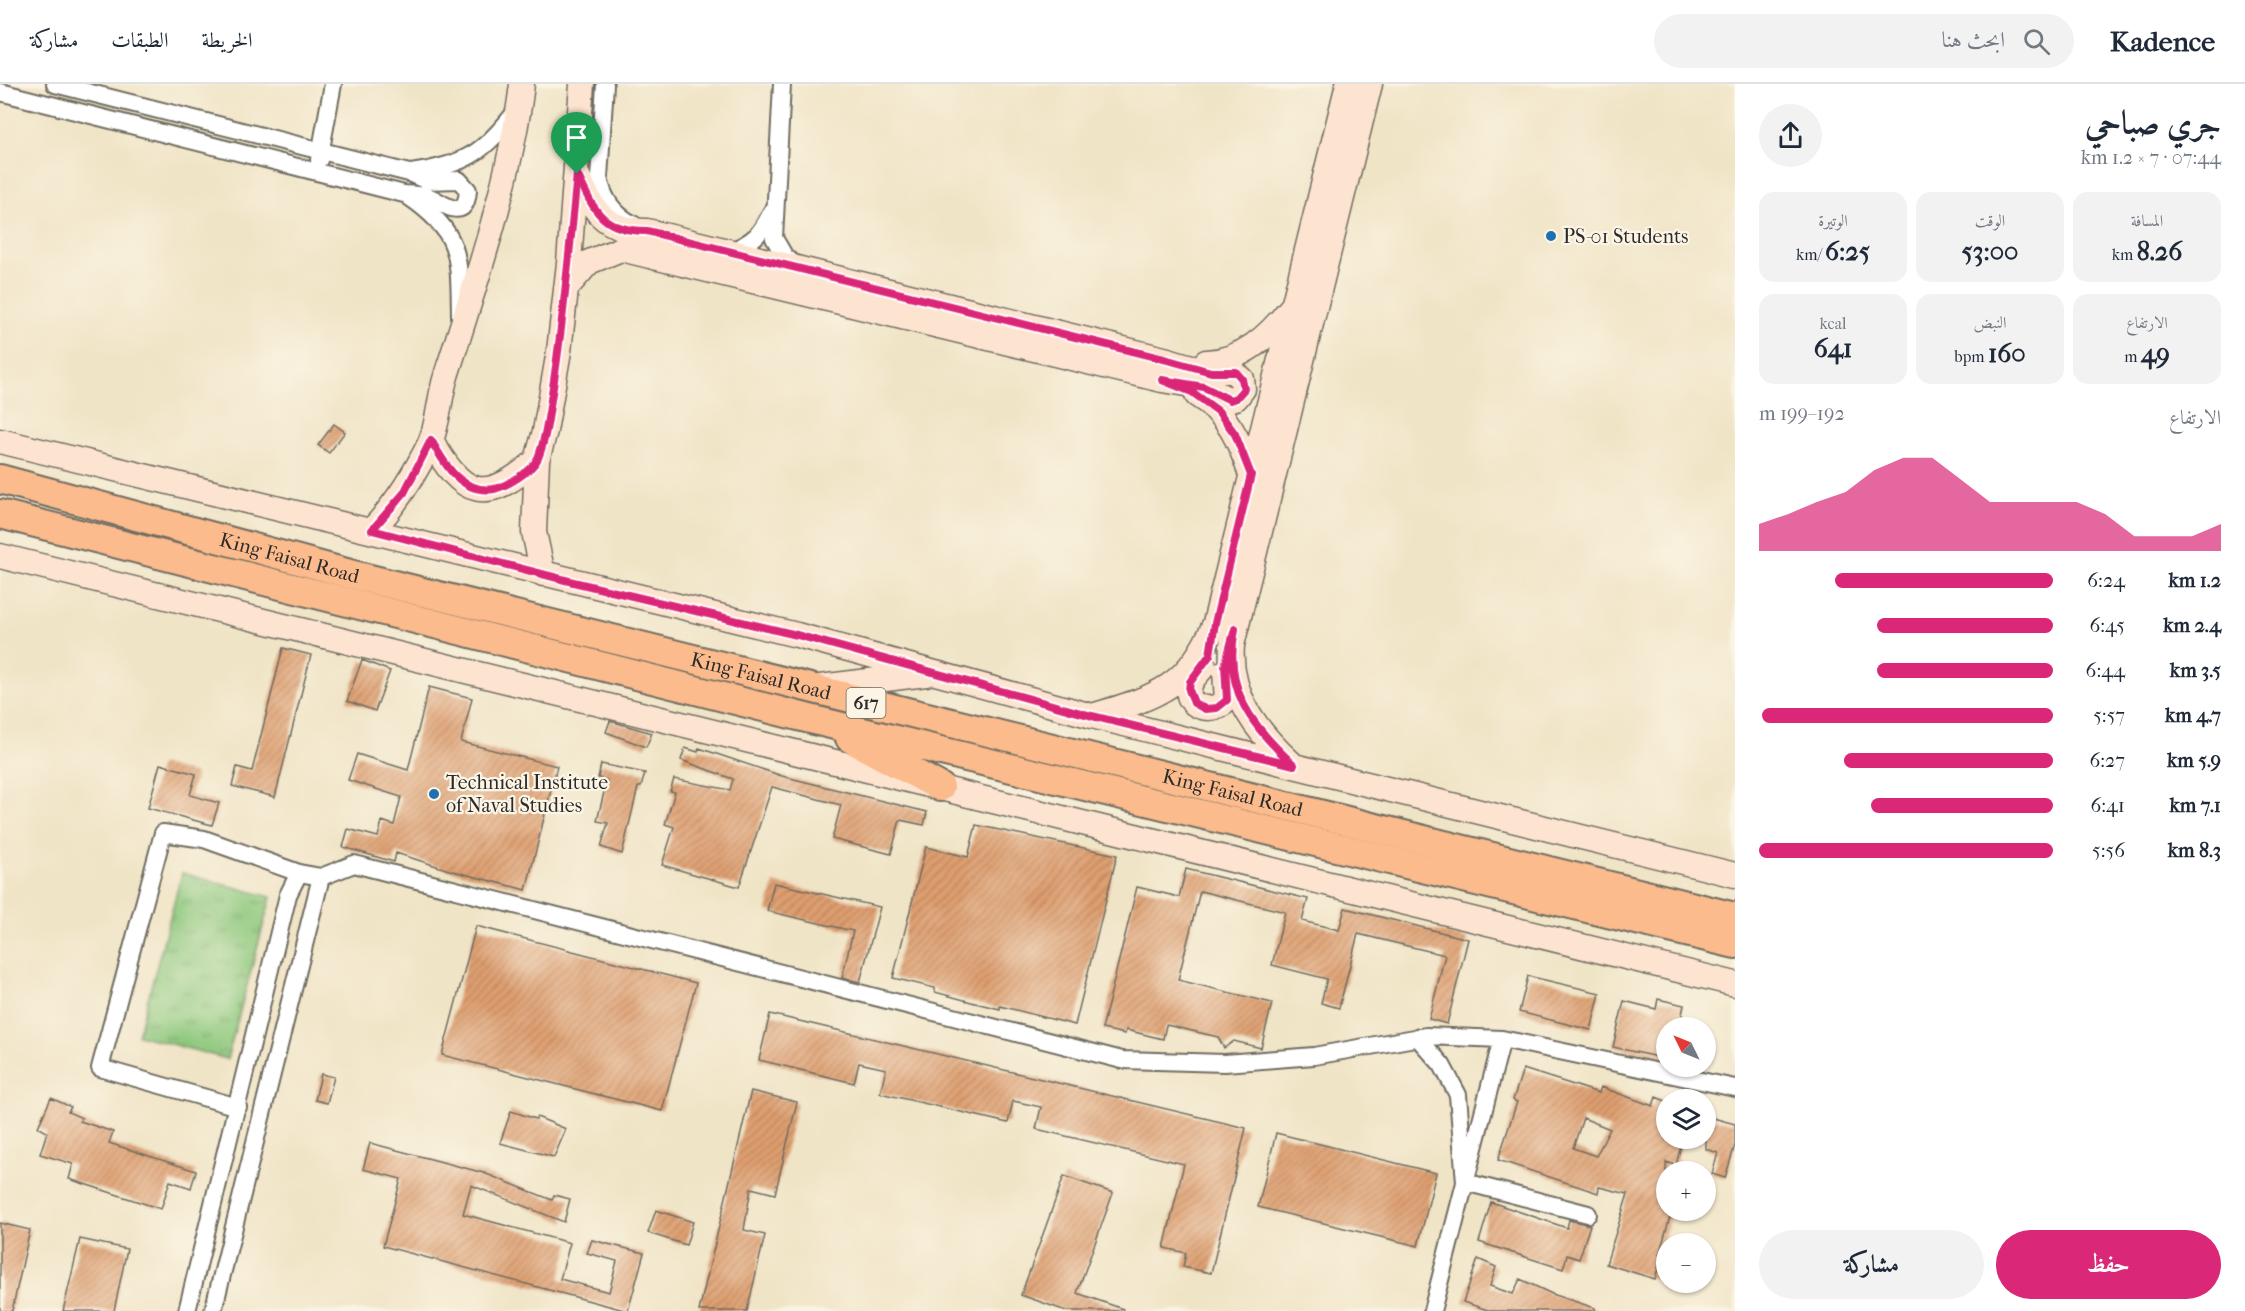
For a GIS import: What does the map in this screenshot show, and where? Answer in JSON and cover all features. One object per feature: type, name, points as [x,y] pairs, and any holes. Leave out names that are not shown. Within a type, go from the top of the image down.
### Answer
[{"type":"highway","name":"King Faisal Road","points":[[0,479],[350,574],[1735,917]]},
{"type":"highway","name":"King Faisal Road","points":[[0,514],[822,722],[1735,944]]},
{"type":"highway","points":[[822,722],[940,787]]},
{"type":"main road","points":[[543,574],[534,532],[537,460],[549,408],[566,288],[577,174],[582,84]]},
{"type":"main road","points":[[1294,765],[1270,743],[1240,700],[1225,626],[1251,475],[1348,84]]},
{"type":"main road","points":[[1092,716],[1145,700],[1173,685],[1225,626],[1370,84]]},
{"type":"main road","points":[[372,530],[404,493],[431,440],[441,393],[491,224],[520,95]]},
{"type":"main road","points":[[577,174],[591,204],[611,225],[626,231],[647,231],[803,270],[1165,370],[1218,411],[1235,434],[1251,475]]},
{"type":"main road","points":[[566,288],[589,262],[621,249],[1165,370],[1219,362],[1236,356],[1269,334],[1293,304]]},
{"type":"main road","points":[[431,440],[457,479],[482,490],[499,488],[518,477],[537,460]]},
{"type":"main road","points":[[0,441],[372,530],[940,672],[1092,716],[1735,875]]},
{"type":"main road","points":[[0,556],[1735,984]]},
{"type":"main road","points":[[809,688],[940,672]]},
{"type":"street","points":[[0,92],[404,194],[433,198],[448,209],[456,209],[464,204],[467,197],[468,190],[459,180],[427,181],[409,173],[56,84]]},
{"type":"street","points":[[316,172],[333,84]]},
{"type":"street","points":[[605,84],[599,178],[602,193],[622,219],[647,231]]},
{"type":"street","points":[[782,84],[774,238],[785,257],[803,270]]},
{"type":"street","points":[[409,173],[443,169],[476,154],[504,126],[520,95]]},
{"type":"street","points":[[404,194],[409,173]]},
{"type":"street","points":[[404,194],[431,212],[447,231],[452,242],[459,268],[460,332]]},
{"type":"street","points":[[729,252],[751,242],[761,233],[774,207]]},
{"type":"street","points":[[238,1107],[100,1068],[163,833],[204,839],[299,873],[321,877],[354,864],[1122,1060],[1225,1063],[1314,1056],[1417,1038],[1502,1039],[1735,1088]]},
{"type":"street","points":[[187,1311],[288,895],[299,873]]},
{"type":"street","points":[[213,1311],[321,877]]},
{"type":"street","points":[[1417,1038],[1442,1065],[1458,1095],[1466,1182]]},
{"type":"street","points":[[1432,1311],[1502,1039]]},
{"type":"street","points":[[1466,1182],[1588,1214]]},
{"type":"green space","points":[[182,873],[271,897],[227,1059],[138,1035]]},
{"type":"building","points":[[334,424],[345,432],[329,453],[318,445]]},
{"type":"building","points":[[283,648],[311,655],[275,797],[232,786],[237,767],[252,771]]},
{"type":"building","points":[[362,660],[390,671],[375,711],[347,701]]},
{"type":"building","points":[[429,687],[472,698],[461,742],[557,766],[526,890],[449,870],[396,853],[394,862],[343,847],[348,829],[378,837],[382,821],[394,825],[401,797],[348,780],[357,754],[408,770]]},
{"type":"building","points":[[610,721],[652,733],[646,747],[606,732]]},
{"type":"building","points":[[685,748],[698,752],[699,748],[782,776],[927,812],[924,825],[900,820],[891,854],[832,839],[841,805],[772,787],[739,887],[662,865],[674,827],[665,824],[675,792],[670,791],[674,779],[730,790],[733,779],[681,760]]},
{"type":"building","points":[[160,764],[196,774],[190,795],[219,803],[212,825],[148,808]]},
{"type":"building","points":[[601,764],[645,773],[641,787],[638,787],[622,854],[601,847],[608,823],[597,821],[607,780],[598,778]]},
{"type":"building","points":[[976,825],[1117,855],[1075,1025],[1000,1006],[1000,1009],[975,1003],[935,992],[935,988],[893,978],[926,847],[968,857]]},
{"type":"building","points":[[1186,869],[1308,899],[1302,921],[1339,930],[1345,908],[1468,939],[1447,1024],[1429,1019],[1445,955],[1358,934],[1339,1008],[1321,1003],[1327,979],[1272,965],[1285,912],[1200,891],[1178,980],[1272,1003],[1261,1048],[1234,1041],[1224,1048],[1218,1037],[1166,1025],[1163,1039],[1126,1030],[1125,1034],[1102,1029],[1137,887],[1179,897]]},
{"type":"building","points":[[774,883],[880,907],[860,982],[842,978],[853,931],[767,911]]},
{"type":"building","points":[[476,926],[696,983],[662,1111],[442,1055]]},
{"type":"building","points":[[1528,976],[1600,993],[1591,1030],[1519,1012]]},
{"type":"building","points":[[1658,999],[1684,1005],[1681,1017],[1656,1017],[1656,1057],[1613,1047],[1624,1001],[1656,1009]]},
{"type":"building","points":[[770,1014],[1246,1128],[1211,1273],[1183,1267],[1186,1253],[1164,1248],[1184,1164],[1036,1129],[1041,1107],[1013,1101],[1008,1123],[880,1093],[886,1069],[859,1063],[854,1083],[759,1060]]},
{"type":"building","points":[[1523,1069],[1599,1093],[1601,1087],[1653,1106],[1656,1097],[1656,1149],[1680,1149],[1677,1161],[1656,1161],[1656,1221],[1669,1221],[1665,1233],[1656,1233],[1655,1279],[1606,1264],[1628,1194],[1599,1187],[1598,1193],[1498,1160],[1517,1102],[1513,1100]],"holes":[[[1583,1118],[1610,1129],[1596,1156],[1573,1148]]]},
{"type":"building","points":[[321,1074],[334,1077],[327,1103],[315,1100]]},
{"type":"building","points":[[751,1091],[797,1102],[775,1194],[751,1188],[744,1230],[765,1235],[747,1311],[699,1311]]},
{"type":"building","points":[[51,1098],[71,1107],[68,1112],[82,1118],[80,1121],[113,1132],[109,1143],[196,1171],[191,1188],[170,1181],[161,1209],[69,1179],[73,1164],[40,1154],[47,1132],[38,1127]]},
{"type":"building","points":[[511,1111],[536,1119],[537,1117],[566,1129],[554,1157],[500,1143]]},
{"type":"building","points":[[1716,1119],[1735,1124],[1735,1145],[1725,1178],[1716,1175],[1718,1153],[1706,1149],[1716,1149]]},
{"type":"building","points":[[1276,1133],[1436,1173],[1418,1246],[1258,1207]]},
{"type":"building","points":[[370,1143],[484,1173],[552,1200],[554,1195],[570,1199],[564,1222],[471,1185],[463,1214],[570,1243],[560,1279],[609,1292],[617,1261],[587,1253],[592,1240],[644,1253],[628,1311],[383,1246],[401,1179],[363,1169]]},
{"type":"building","points":[[1064,1176],[1113,1193],[1077,1293],[1123,1309],[1122,1311],[1066,1311],[1021,1295]]},
{"type":"building","points":[[1491,1202],[1567,1228],[1569,1220],[1590,1225],[1579,1259],[1567,1255],[1563,1269],[1479,1242]]},
{"type":"building","points":[[656,1210],[693,1222],[686,1245],[648,1233]]},
{"type":"building","points":[[0,1223],[30,1230],[12,1311],[0,1311]]},
{"type":"building","points":[[80,1239],[127,1249],[114,1311],[63,1311]]},
{"type":"building","points":[[1478,1259],[1496,1267],[1490,1286],[1513,1294],[1520,1279],[1552,1294],[1595,1308],[1595,1311],[1491,1311],[1463,1302]]},
{"type":"place","name":"PS-01 Students","points":[[1551,236]]},
{"type":"place","name":"Technical Institute of Naval Studies","points":[[434,794]]},
{"type":"route","points":[[577,174],[591,204],[601,216],[611,225],[626,231],[647,231],[1168,360],[1199,370],[1236,372],[1242,379],[1244,389],[1236,398],[1230,400],[1204,387],[1162,380],[1192,392],[1218,411],[1235,434],[1251,475],[1215,623],[1210,655],[1190,682],[1189,694],[1194,703],[1210,710],[1223,705],[1227,700],[1225,666],[1235,629],[1232,662],[1240,700],[1252,721],[1270,743],[1294,765],[1092,716],[940,672],[797,635],[569,581],[372,530],[404,493],[431,440],[442,461],[457,479],[482,490],[499,488],[518,477],[537,460],[545,431],[559,351],[577,174]]}]
